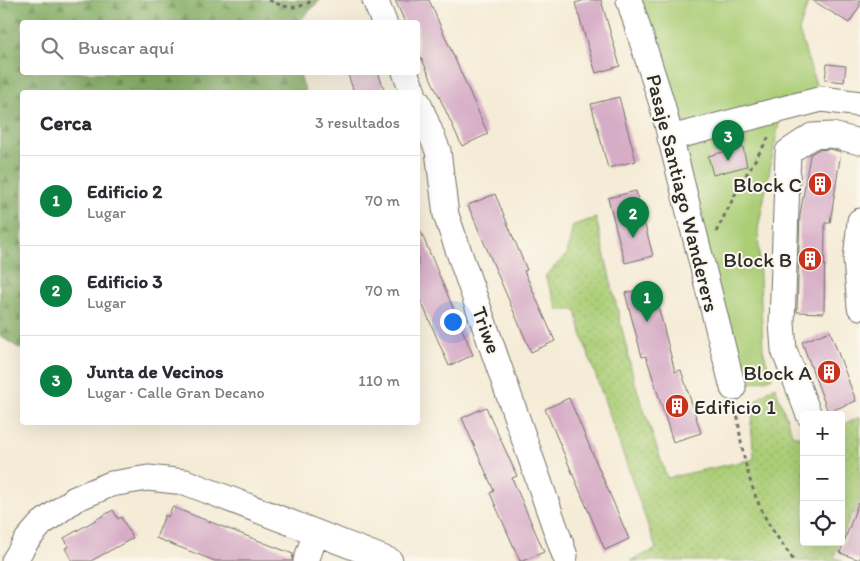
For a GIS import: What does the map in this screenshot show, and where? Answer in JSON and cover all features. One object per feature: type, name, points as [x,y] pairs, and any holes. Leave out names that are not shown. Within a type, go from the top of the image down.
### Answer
[{"type":"street","points":[[375,0],[383,20]]},
{"type":"street","name":"Pasaje Santiago Wanderers","points":[[629,0],[670,138],[733,388]]},
{"type":"street","points":[[406,75],[412,90]]},
{"type":"street","points":[[670,138],[822,99],[860,104]]},
{"type":"street","name":"Triwe","points":[[420,107],[438,151],[446,215],[569,559]]},
{"type":"street","points":[[808,411],[784,350],[782,323],[788,152],[812,136],[832,135],[860,142]]},
{"type":"street","points":[[860,221],[858,260],[860,307]]},
{"type":"street","points":[[14,561],[27,540],[57,510],[94,490],[130,480],[167,479],[185,482],[390,561]]},
{"type":"street","points":[[306,561],[316,533]]},
{"type":"path","points":[[269,0],[284,6],[300,8],[314,0]]},
{"type":"path","points":[[715,233],[729,210],[740,185],[773,130]]},
{"type":"path","points":[[733,388],[747,471],[753,494],[767,521],[794,561]]},
{"type":"green space","points":[[0,0],[320,0],[301,20],[20,20],[20,75],[300,75],[305,90],[20,90],[20,349],[0,336]]},
{"type":"green space","points":[[639,0],[809,0],[799,31],[818,91],[687,124],[678,118]]},
{"type":"green space","points":[[780,118],[758,229],[763,350],[772,378],[740,386],[683,156],[691,141]]},
{"type":"green space","points":[[596,218],[634,380],[667,478],[754,459],[751,422],[757,399],[775,386],[793,436],[800,436],[800,546],[838,546],[834,557],[843,561],[630,561],[656,549],[581,333],[576,310],[558,310],[545,276],[567,254],[573,225]]},
{"type":"green space","points":[[860,417],[860,513],[852,513],[845,530],[845,456],[845,423]]},
{"type":"building","points":[[395,0],[429,0],[488,134],[462,146],[420,55],[420,20],[404,20]]},
{"type":"building","points":[[585,0],[601,0],[620,66],[596,73],[575,3]]},
{"type":"building","points":[[812,0],[860,0],[860,6],[849,23]]},
{"type":"building","points":[[827,64],[846,66],[844,82],[825,80]]},
{"type":"building","points":[[348,75],[379,75],[384,90],[353,90]]},
{"type":"building","points":[[619,97],[636,161],[608,168],[591,104]]},
{"type":"building","points":[[743,147],[747,166],[713,175],[708,156]]},
{"type":"building","points":[[831,149],[841,152],[830,223],[825,223],[824,313],[797,312],[800,215],[810,155],[817,150]]},
{"type":"building","points":[[636,191],[653,256],[625,263],[608,198]]},
{"type":"building","points":[[495,194],[527,270],[524,271],[555,341],[531,352],[468,205]]},
{"type":"building","points":[[420,230],[473,355],[449,366],[420,299]]},
{"type":"building","points":[[653,286],[675,372],[681,370],[701,433],[673,442],[646,356],[642,357],[625,293]]},
{"type":"building","name":"Block A","points":[[830,331],[856,401],[828,411],[802,342]]},
{"type":"building","points":[[569,398],[629,539],[605,550],[545,409]]},
{"type":"building","points":[[486,407],[517,476],[512,478],[544,552],[523,561],[520,561],[490,493],[494,491],[462,418]]},
{"type":"building","points":[[858,503],[860,504],[860,560],[840,553],[843,546],[845,546],[845,539]]},
{"type":"building","points":[[172,507],[293,554],[292,561],[215,561],[156,538],[165,515],[168,517]]},
{"type":"building","points":[[113,510],[118,519],[121,517],[133,538],[91,561],[72,561],[65,548],[69,547],[64,538]]},
{"type":"place","name":"Junta de Vecinos","points":[[728,161]]},
{"type":"place","name":"Block C","points":[[820,184]]},
{"type":"place","name":"Edificio 3","points":[[633,238]]},
{"type":"place","name":"Block B","points":[[810,259]]},
{"type":"place","name":"Edificio 2","points":[[647,322]]},
{"type":"place","name":"Block A","points":[[829,372]]},
{"type":"place","name":"Edificio 1","points":[[677,406]]}]
